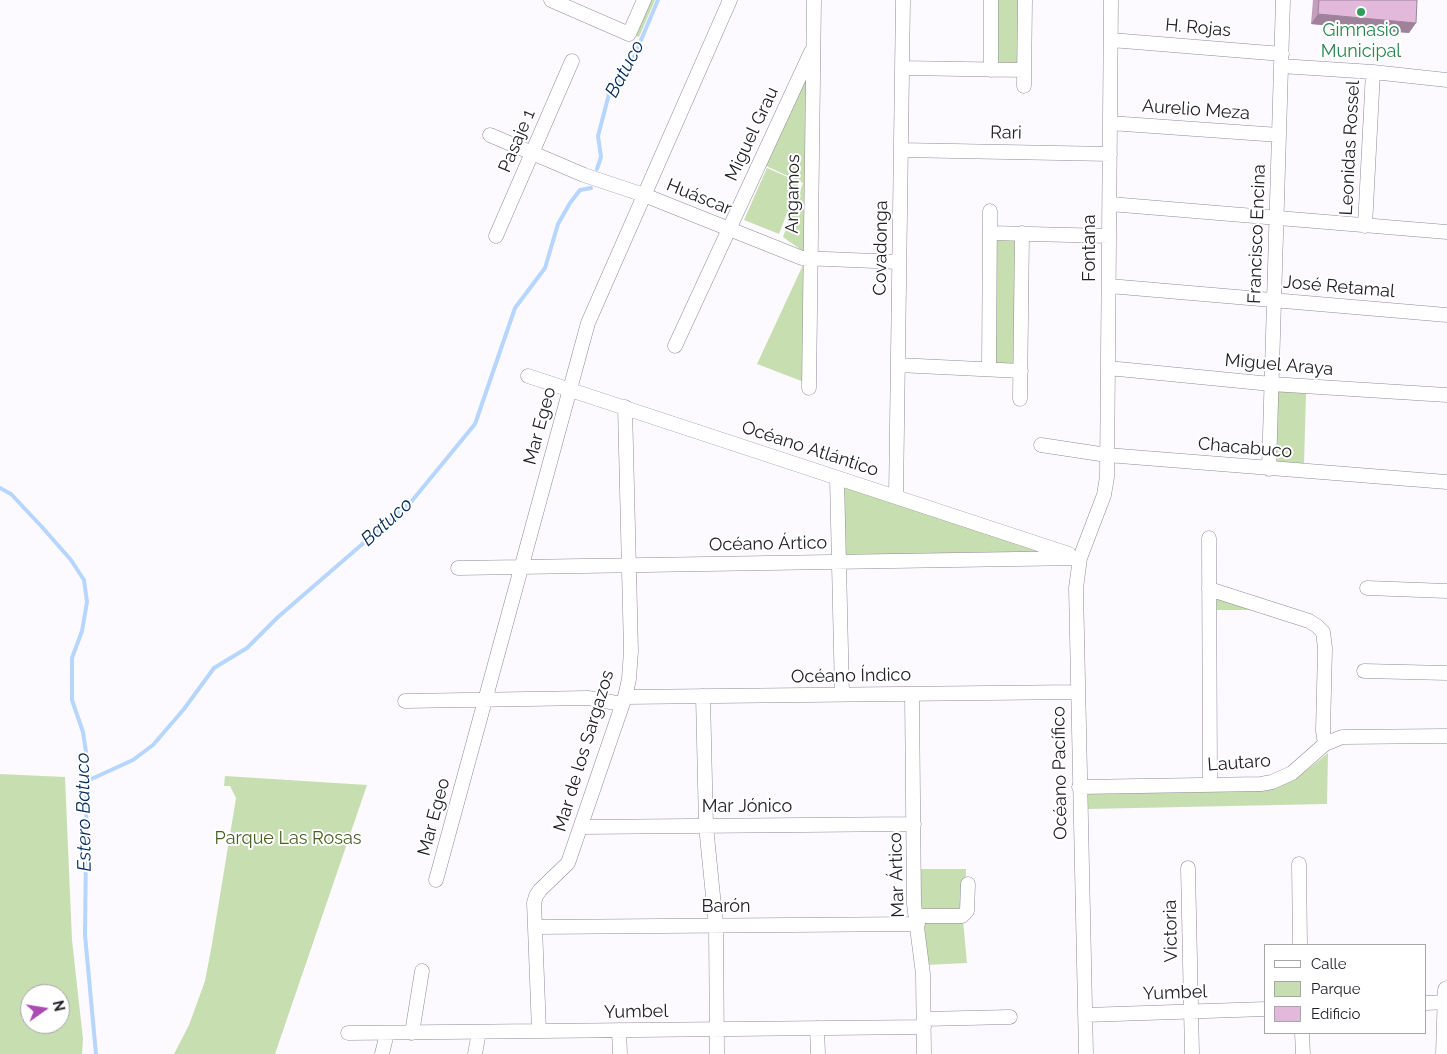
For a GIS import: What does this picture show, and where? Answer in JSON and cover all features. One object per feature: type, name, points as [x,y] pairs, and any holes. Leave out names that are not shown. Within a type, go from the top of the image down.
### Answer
[{"type":"main road","points":[[1446,1054],[1447,990]]},
{"type":"street","points":[[551,0],[629,34],[644,0]]},
{"type":"street","name":"Mar Egeo","points":[[436,880],[588,323],[730,0]]},
{"type":"street","name":"Angamos","points":[[809,388],[814,0]]},
{"type":"street","name":"Covadonga","points":[[896,497],[903,0]]},
{"type":"street","points":[[991,0],[991,70]]},
{"type":"street","points":[[1024,0],[1024,86]]},
{"type":"street","name":"Fontana","points":[[1104,495],[1107,477],[1111,0]]},
{"type":"street","name":"Francisco Encina","points":[[1268,469],[1283,0]]},
{"type":"street","name":"H. Rojas","points":[[1111,40],[1447,80]]},
{"type":"street","name":"Miguel Grau","points":[[675,346],[813,47]]},
{"type":"street","name":"Pasaje 1","points":[[496,236],[572,61]]},
{"type":"street","points":[[902,68],[1024,70]]},
{"type":"street","name":"Leonidas Rossel","points":[[1365,226],[1372,72]]},
{"type":"street","name":"Aurelio Meza","points":[[1110,123],[1279,135]]},
{"type":"street","name":"Huáscar","points":[[490,135],[584,175],[644,195],[802,258],[810,260],[899,262]]},
{"type":"street","name":"Rari","points":[[901,150],[1110,154]]},
{"type":"street","points":[[1110,204],[1447,232]]},
{"type":"street","points":[[988,369],[990,211]]},
{"type":"street","points":[[990,233],[1109,236]]},
{"type":"street","points":[[1020,399],[1022,233]]},
{"type":"street","name":"José Retamal","points":[[1109,286],[1447,315]]},
{"type":"street","points":[[898,364],[1020,370]]},
{"type":"street","name":"Miguel Araya","points":[[1108,368],[1271,384],[1447,396]]},
{"type":"street","name":"Océano Atlántico","points":[[528,376],[570,388],[1080,558]]},
{"type":"street","name":"Mar de los Sargazos","points":[[539,1031],[534,903],[540,890],[568,863],[629,679],[631,651],[625,407]]},
{"type":"street","name":"Chacabuco","points":[[1041,445],[1107,455],[1447,482]]},
{"type":"street","points":[[837,478],[842,694]]},
{"type":"street","name":"Océano Pacífico","points":[[1086,1054],[1076,588],[1080,558],[1104,495]]},
{"type":"street","points":[[1209,538],[1210,784]]},
{"type":"street","name":"Océano Ártico","points":[[458,568],[1080,558]]},
{"type":"street","points":[[1367,588],[1447,591]]},
{"type":"street","points":[[1209,590],[1309,621],[1323,632],[1325,648],[1323,731],[1325,744]]},
{"type":"street","points":[[1364,671],[1447,673]]},
{"type":"street","name":"Océano Índico","points":[[405,701],[596,698],[623,701],[702,696],[1077,692]]},
{"type":"street","name":"Mar Ártico","points":[[912,694],[914,904],[923,980],[924,1054]]},
{"type":"street","points":[[702,696],[706,826],[716,926],[717,1054]]},
{"type":"street","name":"Lautaro","points":[[1079,788],[1261,784],[1272,782],[1292,773],[1325,744],[1337,739],[1353,737],[1447,736]]},
{"type":"street","name":"Mar Jónico","points":[[581,827],[914,824]]},
{"type":"street","points":[[1298,864],[1300,944]]},
{"type":"street","name":"Victoria","points":[[1188,868],[1192,1054]]},
{"type":"street","name":"Barón","points":[[535,927],[716,926],[917,920],[962,916],[966,911],[968,884]]},
{"type":"street","points":[[412,1033],[422,971]]},
{"type":"street","points":[[1427,1003],[1447,1002]]},
{"type":"street","name":"Yumbel","points":[[1085,1015],[1264,1009]]},
{"type":"street","name":"Yumbel","points":[[348,1033],[818,1028],[1010,1017]]},
{"type":"street","points":[[818,1028],[818,1054]]},
{"type":"street","points":[[620,1030],[620,1054]]},
{"type":"street","points":[[475,1054],[479,1032]]},
{"type":"street","points":[[382,1054],[387,1033]]},
{"type":"street","points":[[1302,1034],[1302,1054]]},
{"type":"green space","points":[[647,0],[655,0],[639,37],[632,35]]},
{"type":"green space","points":[[996,0],[1020,0],[1020,66],[995,65]]},
{"type":"green space","points":[[810,62],[807,254],[783,237],[803,183],[764,165]]},
{"type":"green space","points":[[767,168],[799,182],[779,234],[744,220]]},
{"type":"green space","points":[[995,236],[1017,237],[1017,365],[993,363]]},
{"type":"green space","points":[[803,265],[804,382],[757,364]]},
{"type":"green space","points":[[1278,389],[1306,393],[1304,465],[1274,463]]},
{"type":"green space","points":[[843,485],[1061,554],[842,558]]},
{"type":"green space","points":[[1211,592],[1255,610],[1212,610]]},
{"type":"green space","points":[[1328,753],[1327,804],[1088,809],[1087,793],[1272,787],[1296,779]]},
{"type":"green space","points":[[0,774],[65,777],[72,940],[83,1039],[82,1054],[0,1054]]},
{"type":"green space","name":"Parque Las Rosas","points":[[225,776],[367,785],[275,1054],[174,1054],[189,1025],[205,981],[212,944],[236,798],[230,786],[224,786]]},
{"type":"green space","points":[[920,869],[966,869],[965,908],[961,912],[921,912]]},
{"type":"green space","points":[[920,919],[963,920],[967,963],[926,965]]},
{"type":"building","points":[[1319,0],[1417,0],[1416,23],[1318,14]]},
{"type":"waterway","name":"Batuco","points":[[597,169],[601,157],[598,136],[609,94],[630,66],[658,0]]},
{"type":"waterway","name":"Batuco","points":[[87,781],[133,760],[153,745],[184,709],[214,668],[247,648],[278,617],[411,502],[475,424],[515,308],[545,268],[558,224],[570,203],[580,190],[591,188]]},
{"type":"waterway","name":"Estero Batuco","points":[[0,488],[11,494],[42,527],[71,560],[84,580],[87,602],[82,631],[72,658],[72,700],[83,732],[87,759],[85,935],[96,1054]]},
{"type":"place","name":"Gimnasio Municipal","points":[[1361,12]]}]
